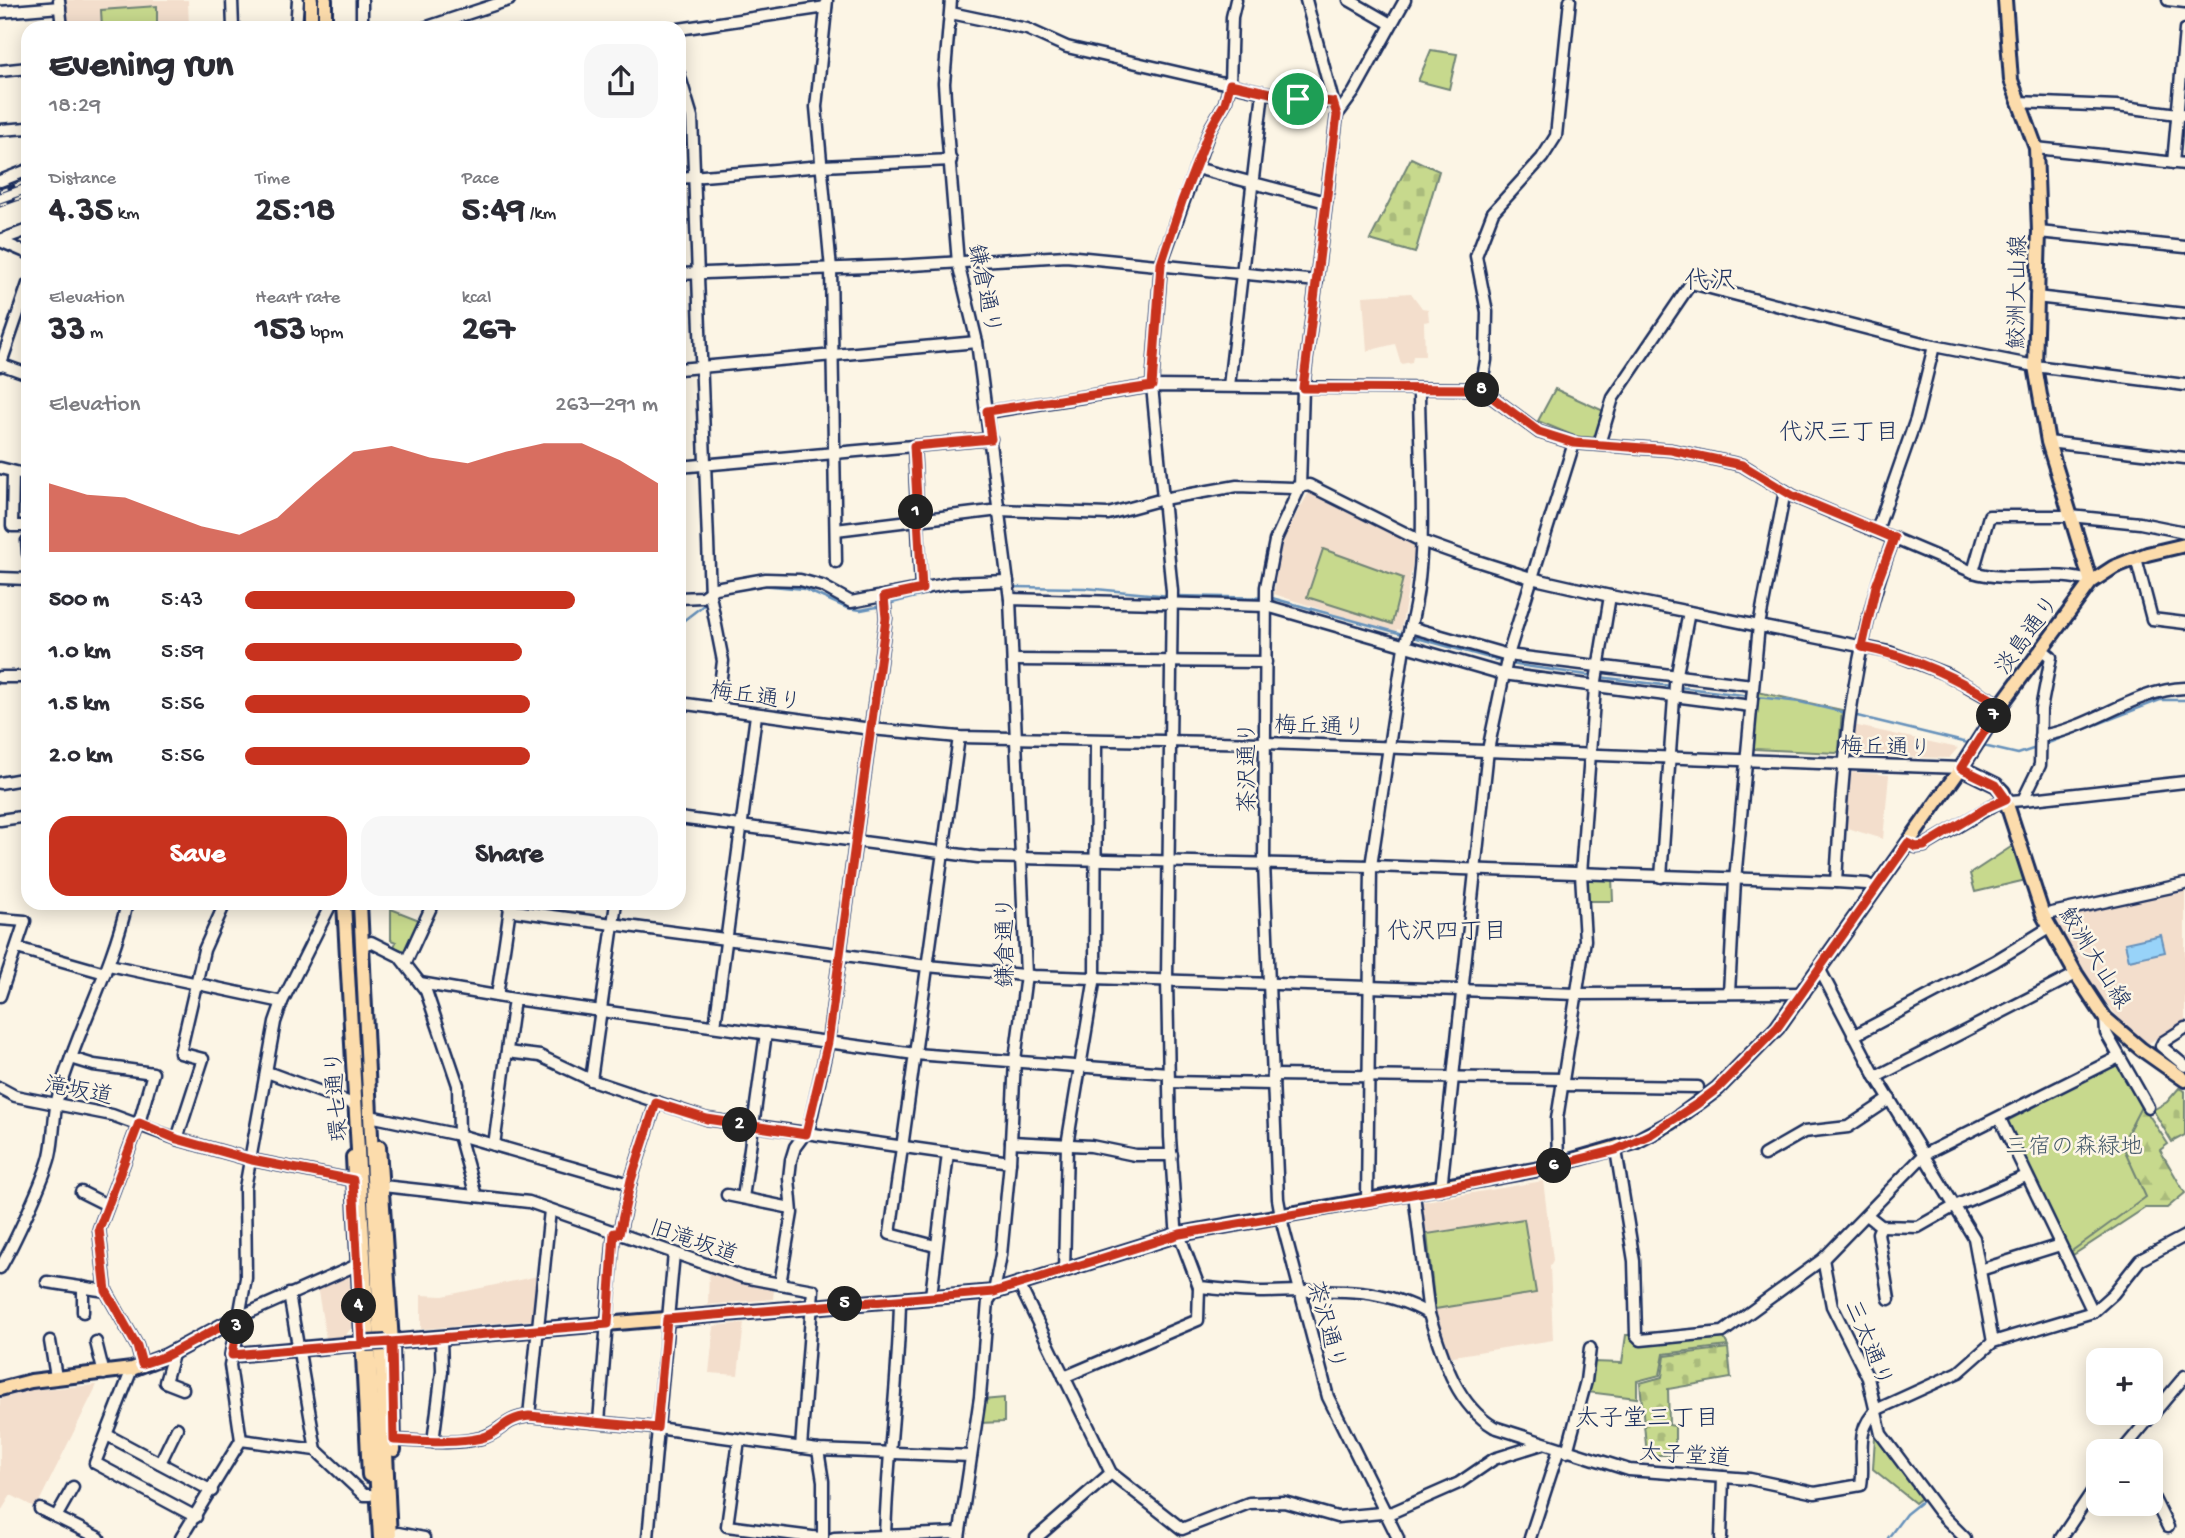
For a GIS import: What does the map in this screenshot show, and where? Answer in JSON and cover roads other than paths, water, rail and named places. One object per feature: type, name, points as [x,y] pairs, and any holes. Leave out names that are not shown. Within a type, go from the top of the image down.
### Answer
[{"type":"main road","points":[[310,21],[311,0]]},
{"type":"main road","points":[[325,0],[325,21]]},
{"type":"main road","name":"鮫洲大山線","points":[[2005,0],[2008,63],[2018,102],[2036,148],[2039,232],[2035,366],[2048,442],[2091,582]]},
{"type":"main road","name":"淡島通り","points":[[232,1355],[994,1292],[1180,1234],[1441,1189],[1558,1166],[1616,1150],[1672,1122],[1718,1088],[1777,1028],[1961,768],[2001,705],[2091,582],[2114,567],[2136,558],[2185,545]]},
{"type":"main road","points":[[1961,768],[1996,785],[2006,799]]},
{"type":"main road","name":"鮫洲大山線","points":[[2006,799],[2046,921],[2076,974],[2105,1018],[2141,1049],[2185,1080]]},
{"type":"main road","name":"環七通り","points":[[344,910],[380,1538]]},
{"type":"main road","name":"環七通り","points":[[360,910],[396,1536]]},
{"type":"main road","points":[[356,1111],[353,1180],[373,1538]]},
{"type":"main road","points":[[370,1116],[379,1144],[383,1186],[396,1536]]},
{"type":"main road","points":[[0,1389],[55,1377],[104,1374],[137,1366],[174,1351],[239,1317]]},
{"type":"main road","points":[[232,1355],[239,1317]]},
{"type":"street","points":[[232,0],[233,21]]},
{"type":"street","points":[[296,21],[298,0]]},
{"type":"street","points":[[362,0],[362,21]]},
{"type":"street","points":[[445,21],[509,0]]},
{"type":"street","name":"鎌倉通り","points":[[951,0],[944,83],[958,263],[977,342],[1009,589],[1018,739],[1026,975],[1015,1060],[1010,1162],[994,1292],[988,1301],[980,1397],[959,1536]]},
{"type":"street","points":[[1064,1377],[1198,1320],[1199,1287],[1176,1226],[1168,1077],[1172,599],[1152,386],[1161,264],[1210,129],[1225,103],[1230,84],[1231,32],[1236,0]]},
{"type":"street","points":[[1306,0],[1337,115]]},
{"type":"street","points":[[1349,0],[1391,24]]},
{"type":"street","name":"茶沢通り","points":[[1398,1538],[1328,1397],[1281,1216],[1264,863],[1267,602],[1275,541],[1300,487],[1303,388],[1337,115],[1354,92],[1405,0]]},
{"type":"street","points":[[1481,389],[1486,360],[1487,312],[1476,256],[1493,212],[1549,149],[1558,128],[1570,0]]},
{"type":"street","points":[[2168,0],[2185,2]]},
{"type":"street","points":[[0,12],[60,4]]},
{"type":"street","points":[[686,28],[827,4],[816,107],[831,269],[836,562]]},
{"type":"street","points":[[951,13],[1027,29],[1067,47],[1263,92],[1316,102],[1333,102]]},
{"type":"street","points":[[2173,163],[2181,114],[2185,30]]},
{"type":"street","points":[[0,71],[21,69]]},
{"type":"street","points":[[1229,386],[1263,92]]},
{"type":"street","points":[[686,95],[691,110],[695,177],[711,596],[723,661],[717,709]]},
{"type":"street","points":[[2018,102],[2117,106],[2181,114]]},
{"type":"street","points":[[0,130],[21,128]]},
{"type":"street","points":[[2036,148],[2185,164]]},
{"type":"street","points":[[686,178],[822,166],[951,160]]},
{"type":"street","points":[[1196,168],[1326,202]]},
{"type":"street","points":[[0,181],[21,173]]},
{"type":"street","points":[[0,240],[21,232]]},
{"type":"street","points":[[2039,232],[2185,247]]},
{"type":"street","points":[[0,240],[21,250]]},
{"type":"street","points":[[686,273],[831,269],[1066,256],[1317,281]]},
{"type":"street","points":[[1599,444],[1613,398],[1691,283],[1934,346],[2035,366],[2185,385]]},
{"type":"street","points":[[2036,297],[2185,314]]},
{"type":"street","points":[[21,304],[0,365],[21,371]]},
{"type":"street","points":[[686,368],[977,342]]},
{"type":"street","points":[[1877,530],[1916,419],[1934,346]]},
{"type":"street","points":[[987,411],[1152,386],[1481,389],[1539,432],[1574,443],[1671,450],[1742,465],[1785,491],[1987,577],[2072,577],[2091,582]]},
{"type":"street","points":[[1367,1201],[1371,866],[1421,541],[1419,389]]},
{"type":"street","points":[[686,466],[991,439]]},
{"type":"street","points":[[2048,442],[2185,458]]},
{"type":"street","points":[[1441,1189],[1488,750],[1505,665],[1574,443]]},
{"type":"street","points":[[914,446],[916,520],[922,589]]},
{"type":"street","points":[[0,468],[21,474]]},
{"type":"street","points":[[13,472],[12,526],[21,526]]},
{"type":"street","points":[[836,530],[999,510],[1108,514],[1163,499],[1237,486],[1309,485],[1421,541],[1531,578],[1610,597],[1862,647],[1920,662],[1969,685],[2001,705]]},
{"type":"street","points":[[1729,992],[1735,880],[1759,625],[1785,491]]},
{"type":"street","points":[[1973,572],[1989,516],[2070,516],[2140,523],[2185,532]]},
{"type":"street","points":[[1836,882],[1848,716],[1876,586],[1894,538]]},
{"type":"street","points":[[2136,558],[2152,619],[2185,623]]},
{"type":"street","points":[[0,578],[21,579]]},
{"type":"street","points":[[686,598],[711,596],[746,581],[784,579],[811,583],[837,593],[851,602],[885,603],[922,589],[951,583],[1172,599],[1267,602],[1505,665],[1751,697]]},
{"type":"street","points":[[1558,1166],[1557,1119],[1585,940],[1581,874],[1597,678],[1610,597]]},
{"type":"street","points":[[780,1284],[791,1208],[791,1160],[795,1147],[806,1134],[828,1042],[871,729],[885,603]]},
{"type":"street","points":[[1661,877],[1675,688],[1689,612]]},
{"type":"street","points":[[1407,638],[1505,665],[1751,697]]},
{"type":"street","points":[[2023,800],[2037,772],[2041,709],[2051,657],[2041,649]]},
{"type":"street","points":[[1014,660],[1266,662]]},
{"type":"street","points":[[0,677],[21,677]]},
{"type":"street","points":[[2040,745],[2070,728],[2151,694],[2185,688]]},
{"type":"street","name":"梅丘通り","points":[[686,705],[871,729],[959,737],[1265,743],[1961,768]]},
{"type":"street","points":[[715,1026],[757,715]]},
{"type":"street","points":[[935,1247],[890,1234],[959,737]]},
{"type":"street","points":[[1064,1271],[1062,1262],[1067,1144],[1095,976],[1096,741]]},
{"type":"street","points":[[0,783],[21,779]]},
{"type":"street","points":[[1908,843],[1916,847],[1924,846],[1986,808],[2006,799],[2023,800],[2185,782]]},
{"type":"street","points":[[0,820],[21,817]]},
{"type":"street","points":[[686,819],[943,853],[1023,859],[1371,866],[1836,882],[1867,884],[1876,889]]},
{"type":"street","points":[[1853,1036],[1995,961],[2046,921],[2185,884]]},
{"type":"street","points":[[0,1268],[49,1160],[56,1127],[57,1103],[71,1058],[107,969],[125,910]]},
{"type":"street","points":[[177,1139],[203,1059],[180,1053],[204,950],[222,910]]},
{"type":"street","points":[[239,1317],[246,1278],[245,1188],[282,1002],[328,910]]},
{"type":"street","points":[[406,962],[430,910]]},
{"type":"street","points":[[496,996],[507,910]]},
{"type":"street","points":[[536,910],[613,924],[927,967],[1026,975],[1577,994],[1804,992]]},
{"type":"street","points":[[592,1080],[615,910]]},
{"type":"street","points":[[0,919],[25,921],[0,996]]},
{"type":"street","points":[[362,946],[371,942],[406,962],[426,991],[458,1085],[459,1135],[476,1196]]},
{"type":"street","points":[[17,948],[107,969],[282,1002]]},
{"type":"street","points":[[1820,970],[1876,1077],[1974,1238],[1993,1342]]},
{"type":"street","points":[[1876,1077],[2076,974]]},
{"type":"street","points":[[420,982],[514,999],[915,1054],[1080,1065],[1168,1077],[1453,1077],[1698,1087]]},
{"type":"street","points":[[494,1144],[514,999]]},
{"type":"street","points":[[2105,1018],[2106,1033],[2148,1107]]},
{"type":"street","points":[[2185,1028],[2162,1042],[2161,1046],[2185,1066]]},
{"type":"street","points":[[743,1198],[766,1033]]},
{"type":"street","points":[[507,1052],[540,1056],[592,1080],[707,1119],[754,1128],[1010,1162]]},
{"type":"street","points":[[1616,1150],[1634,1261],[1636,1335],[1640,1340],[1723,1332],[1823,1259],[1925,1154],[2000,1119],[2119,1057]]},
{"type":"street","points":[[71,1058],[94,1065],[153,1073],[139,1123],[99,1229],[106,1291],[137,1346],[137,1366],[94,1463],[196,1517]]},
{"type":"street","points":[[267,1072],[356,1111]]},
{"type":"street","name":"滝坂道","points":[[0,1088],[15,1096],[139,1123],[177,1139],[252,1160],[353,1180]]},
{"type":"street","points":[[1764,1155],[1804,1132],[1848,1127],[1890,1099]]},
{"type":"street","points":[[599,1422],[617,1234],[656,1103]]},
{"type":"street","points":[[370,1116],[494,1144],[630,1184]]},
{"type":"street","points":[[2000,1119],[2093,1312]]},
{"type":"street","points":[[1011,1142],[1067,1144],[1135,1155],[1172,1155]]},
{"type":"street","points":[[931,1296],[948,1153]]},
{"type":"street","points":[[1867,1215],[1881,1226],[1918,1227],[1955,1206],[2026,1176]]},
{"type":"street","name":"旧滝坂道","points":[[383,1186],[529,1202],[743,1277],[813,1290],[814,1307]]},
{"type":"street","points":[[81,1192],[107,1205]]},
{"type":"street","name":"太子堂道","points":[[1414,1194],[1429,1314],[1441,1355],[1476,1417],[1494,1427],[1629,1470],[1779,1483],[1815,1493],[1856,1488],[1862,1480],[1860,1438],[1875,1411]]},
{"type":"street","points":[[727,1195],[791,1208]]},
{"type":"street","points":[[529,1416],[550,1210]]},
{"type":"street","points":[[1881,1226],[1878,1233],[1889,1299]]},
{"type":"street","points":[[1875,1411],[1959,1372],[1993,1342],[2093,1312],[2113,1294],[2140,1260],[2185,1236]]},
{"type":"street","points":[[1980,1270],[2060,1245]]},
{"type":"street","points":[[648,1538],[674,1253]]},
{"type":"street","name":"三太通り","points":[[1823,1259],[1832,1306],[1862,1362],[1883,1437],[1940,1512],[1965,1538]]},
{"type":"street","points":[[239,1317],[357,1265]]},
{"type":"street","points":[[47,1282],[106,1291]]},
{"type":"street","points":[[1020,1286],[1111,1473],[1182,1529],[1249,1503],[1284,1502],[1337,1517],[1386,1513],[1459,1483],[1494,1459],[1542,1443]]},
{"type":"street","points":[[83,1287],[83,1312]]},
{"type":"street","points":[[1199,1287],[1265,1292],[1299,1288],[1389,1295],[1429,1314]]},
{"type":"street","points":[[289,1294],[316,1450]]},
{"type":"street","points":[[885,1537],[888,1452],[898,1372],[900,1299]]},
{"type":"street","points":[[801,1448],[814,1307]]},
{"type":"street","points":[[433,1442],[442,1371],[441,1338]]},
{"type":"street","points":[[50,1341],[55,1377]]},
{"type":"street","points":[[96,1342],[104,1374]]},
{"type":"street","points":[[1530,1538],[1586,1381],[1590,1348]]},
{"type":"street","points":[[174,1351],[165,1382],[183,1389]]},
{"type":"street","points":[[181,1538],[241,1440],[230,1365],[232,1355]]},
{"type":"street","points":[[2132,1439],[2185,1376]]},
{"type":"street","points":[[394,1440],[433,1442],[479,1438],[491,1434],[510,1418],[529,1416],[657,1428],[818,1450],[971,1456]]},
{"type":"street","points":[[159,1463],[177,1428]]},
{"type":"street","points":[[107,1435],[212,1491]]},
{"type":"street","points":[[241,1440],[316,1450],[364,1495],[370,1495]]},
{"type":"street","points":[[739,1440],[727,1526],[758,1534],[821,1538],[823,1481],[818,1450]]},
{"type":"street","points":[[1036,1538],[1111,1473]]},
{"type":"street","points":[[1721,1538],[1723,1477]]},
{"type":"street","points":[[56,1517],[73,1487]]},
{"type":"street","points":[[2061,1538],[2086,1501]]},
{"type":"street","points":[[40,1509],[99,1538]]},
{"type":"street","points":[[2162,1516],[2168,1527]]},
{"type":"street","points":[[396,1536],[419,1537]]},
{"type":"street","points":[[834,1538],[959,1536]]},
{"type":"water","points":[[2161,935],[2165,952],[2129,960],[2125,943]]},
{"type":"waterway","points":[[761,585],[804,589],[847,608],[861,610],[882,606]]},
{"type":"waterway","points":[[888,604],[943,590],[1006,587]]},
{"type":"waterway","points":[[1012,587],[1085,588],[1170,596]]},
{"type":"waterway","points":[[1176,596],[1272,598],[1504,662]]},
{"type":"waterway","points":[[686,619],[709,601]]},
{"type":"waterway","points":[[1510,664],[1594,676]]},
{"type":"waterway","points":[[1600,677],[1750,696]]},
{"type":"waterway","points":[[1757,697],[1800,702],[1846,713]]},
{"type":"waterway","points":[[2043,745],[2160,700],[2185,700]]},
{"type":"waterway","points":[[1853,715],[1972,744]]},
{"type":"waterway","points":[[1979,745],[2018,754],[2036,748]]},
{"type":"waterway","points":[[1888,1538],[1906,1514],[1921,1502]]},
{"type":"railway","points":[[0,191],[21,184]]},
{"type":"railway","points":[[0,205],[21,198]]},
{"type":"district","name":"代沢","points":[[1710,279]]},
{"type":"district","name":"代沢三丁目","points":[[1839,431]]},
{"type":"district","name":"代沢四丁目","points":[[1447,930]]},
{"type":"district","name":"太子堂三丁目","points":[[1647,1417]]},
{"type":"park label","name":"三宿の森緑地","points":[[2074,1145]]}]
